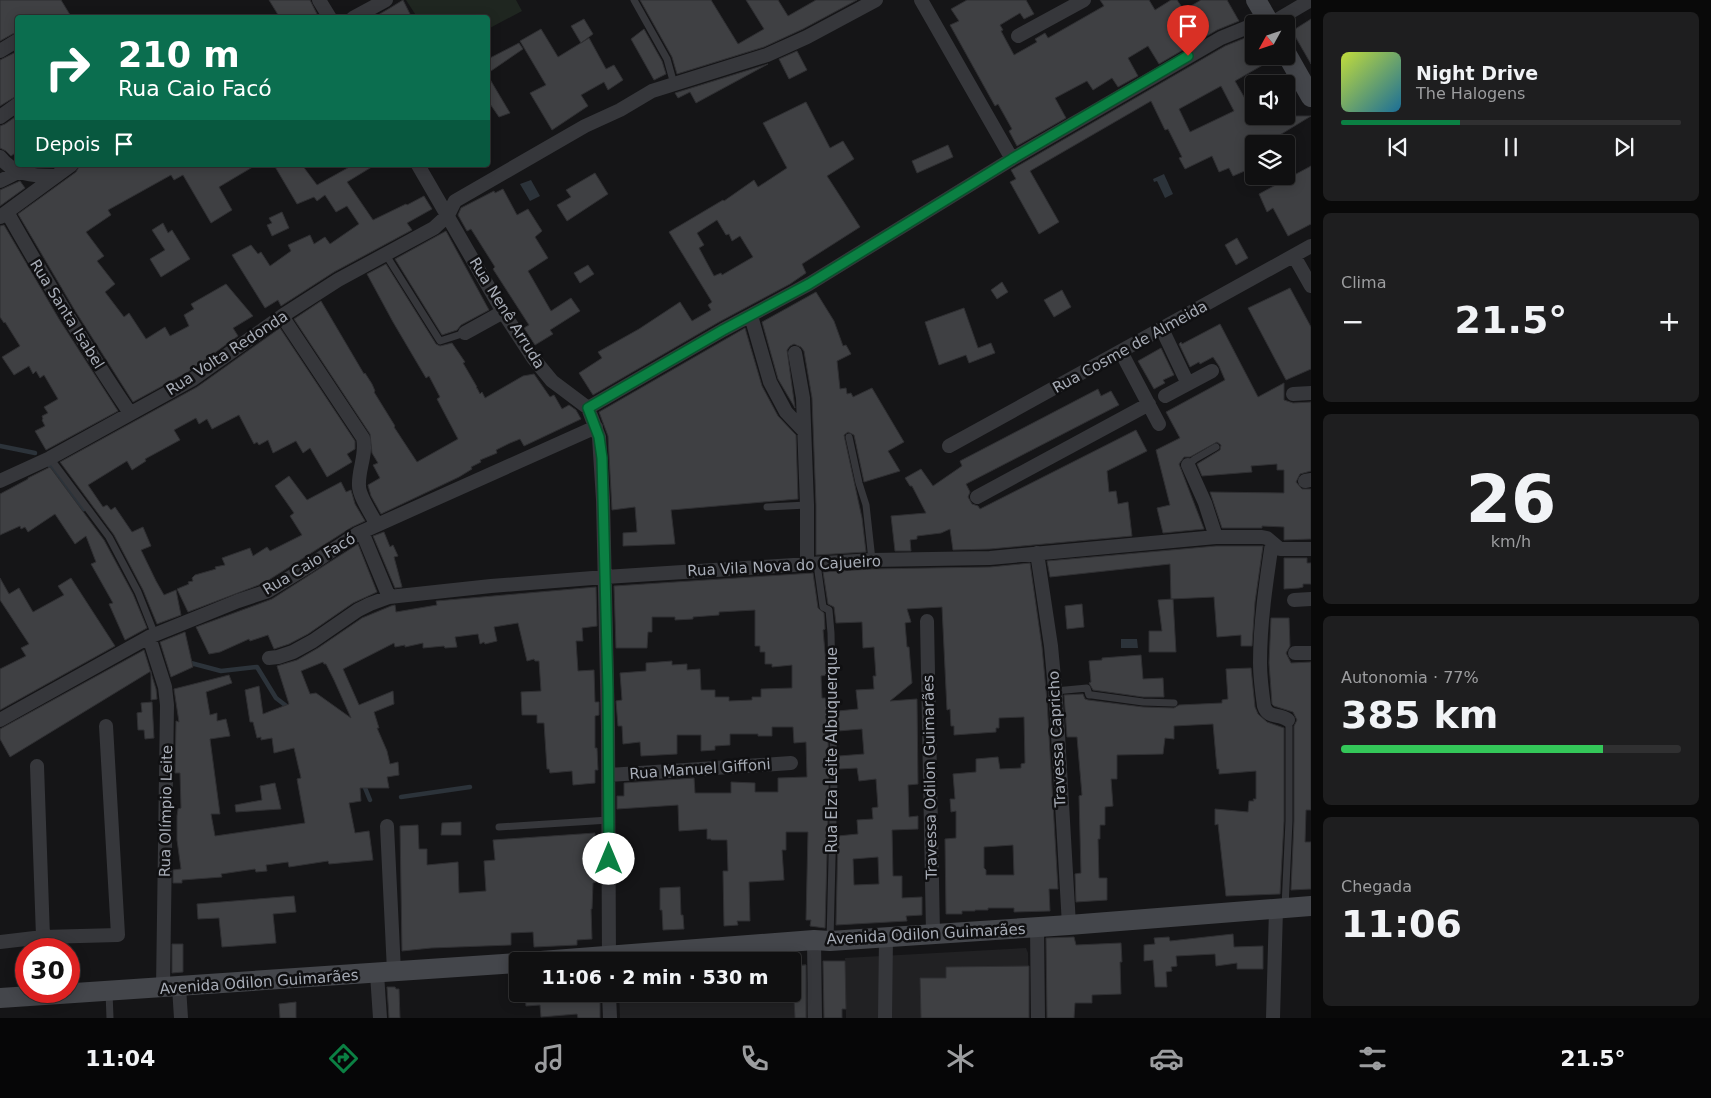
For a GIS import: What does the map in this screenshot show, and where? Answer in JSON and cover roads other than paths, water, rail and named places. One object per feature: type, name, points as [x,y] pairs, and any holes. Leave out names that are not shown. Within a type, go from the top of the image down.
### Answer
[{"type":"street","points":[[319,0],[328,15]]},
{"type":"street","points":[[358,15],[386,0]]},
{"type":"street","name":"Rua Volta Redonda","points":[[0,482],[50,458],[193,378],[282,316],[338,280],[434,228],[448,215],[455,201],[585,126],[620,110],[652,91],[767,55],[807,37],[876,0]]},
{"type":"street","points":[[921,0],[1012,159]]},
{"type":"street","points":[[1018,36],[1084,0]]},
{"type":"street","points":[[1256,0],[1265,15]]},
{"type":"street","points":[[1285,15],[1310,0]]},
{"type":"street","points":[[588,408],[809,284],[1012,159],[1221,38],[1245,28]]},
{"type":"street","points":[[0,51],[15,42]]},
{"type":"street","points":[[1293,65],[1311,97]]},
{"type":"street","points":[[0,116],[15,106]]},
{"type":"street","points":[[0,158],[10,168],[18,172],[37,176],[54,176]]},
{"type":"street","points":[[3,215],[68,167]]},
{"type":"street","name":"Rua Nenê Arruda","points":[[419,167],[503,312],[533,358],[546,375],[588,408],[599,437],[602,458],[609,775],[609,952]]},
{"type":"street","points":[[0,181],[18,172]]},
{"type":"street","name":"Rua Santa Isabel","points":[[3,215],[130,413]]},
{"type":"street","name":"Rua Cosme de Almeida","points":[[949,446],[1311,246]]},
{"type":"street","points":[[1294,256],[1311,286]]},
{"type":"street","points":[[465,333],[503,312]]},
{"type":"street","points":[[282,316],[363,438],[364,450],[359,482],[360,490],[377,525]]},
{"type":"street","points":[[751,316],[770,382],[786,412],[804,431]]},
{"type":"street","points":[[1162,329],[1188,384]]},
{"type":"street","points":[[1121,352],[1159,424]]},
{"type":"street","name":"Rua Elza Leite Albuquerque","points":[[795,353],[803,398],[807,505],[812,564]]},
{"type":"street","points":[[1166,396],[1212,371]]},
{"type":"street","points":[[1293,394],[1311,392]]},
{"type":"street","points":[[977,496],[1149,404]]},
{"type":"street","name":"Rua Caio Facó","points":[[0,720],[152,636],[238,601],[268,591],[309,566],[346,540],[362,532],[596,427]]},
{"type":"street","points":[[1188,465],[1205,503],[1216,537]]},
{"type":"street","points":[[362,532],[389,597]]},
{"type":"street","name":"Rua Vila Nova do Cajueiro","points":[[269,658],[292,652],[313,641],[358,610],[389,597],[491,586],[872,560],[990,558],[1216,537],[1262,537],[1267,538],[1280,549],[1311,549]]},
{"type":"street","points":[[1272,543],[1265,588],[1260,665],[1266,712],[1269,715],[1285,717],[1288,720]]},
{"type":"street","name":"Travessa Capricho","points":[[1037,553],[1051,646],[1055,690],[1069,926]]},
{"type":"street","points":[[1294,600],[1311,599]]},
{"type":"street","name":"Travessa Odilon Guimarães","points":[[927,621],[933,933]]},
{"type":"street","name":"Rua Olímpio Leite","points":[[152,636],[165,687],[167,705],[171,988],[182,1018]]},
{"type":"street","points":[[1295,653],[1311,653]]},
{"type":"street","points":[[0,942],[42,937],[118,935],[106,726]]},
{"type":"street","name":"Rua Manuel Giffoni","points":[[609,775],[791,763]]},
{"type":"street","points":[[37,766],[42,937]]},
{"type":"street","points":[[380,1018],[385,972],[387,826]]},
{"type":"street","name":"Avenida Odilon Guimarães","points":[[687,952],[822,940],[1069,926],[1311,906]]},
{"type":"street","points":[[1273,1018],[1281,908]]},
{"type":"street","points":[[1037,927],[1038,1018]]},
{"type":"street","points":[[885,1018],[886,936]]},
{"type":"street","name":"Rua Elza Leite Albuquerque","points":[[815,1018],[822,940]]},
{"type":"street","name":"Avenida Odilon Guimarães","points":[[0,998],[171,988],[509,964]]},
{"type":"street","points":[[610,1002],[610,1018]]},
{"type":"lane","points":[[634,0],[667,59],[674,84]]},
{"type":"lane","points":[[386,255],[440,341],[465,333]]},
{"type":"lane","points":[[849,437],[866,505],[872,560]]},
{"type":"lane","points":[[1188,465],[1216,448]]},
{"type":"lane","points":[[50,458],[113,543],[138,592],[152,636]]},
{"type":"lane","points":[[767,507],[807,505]]},
{"type":"lane","name":"Rua Elza Leite Albuquerque","points":[[812,564],[823,607],[829,610],[831,633],[834,779],[822,940]]},
{"type":"lane","points":[[1055,690],[1087,688],[1089,695],[1092,696],[1143,702],[1174,703]]},
{"type":"lane","points":[[1281,908],[1289,812],[1288,720]]},
{"type":"lane","points":[[499,826],[609,820]]},
{"type":"lane","points":[[108,992],[110,1018]]},
{"type":"waterway","points":[[0,446],[35,453]]},
{"type":"waterway","points":[[50,466],[84,509]]},
{"type":"waterway","points":[[187,662],[221,671],[257,667],[276,698],[289,708]]},
{"type":"waterway","points":[[363,783],[370,800]]},
{"type":"waterway","points":[[401,797],[470,787]]}]
